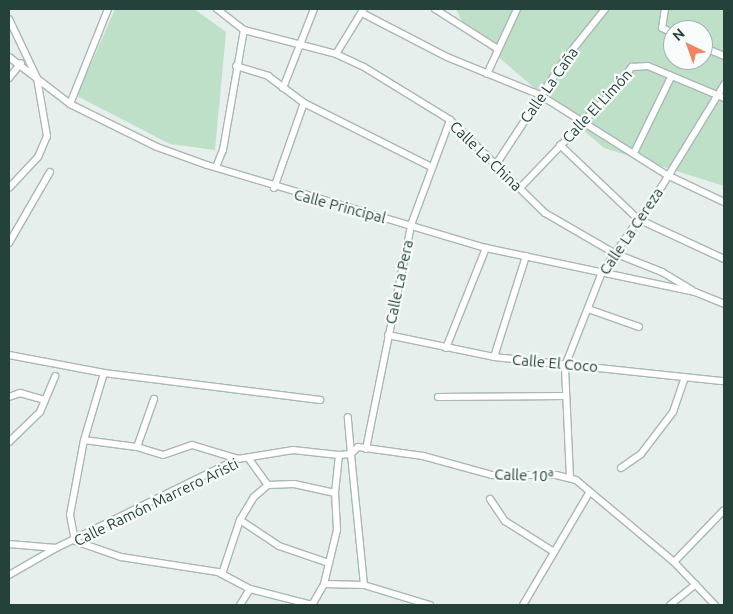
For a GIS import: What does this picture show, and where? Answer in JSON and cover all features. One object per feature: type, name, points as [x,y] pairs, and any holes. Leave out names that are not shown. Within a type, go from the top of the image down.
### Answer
[{"type":"street","points":[[70,104],[108,9]]},
{"type":"street","name":"Calle La China","points":[[217,9],[224,10],[244,30],[300,43],[336,54],[450,120],[545,213],[614,253],[662,272],[695,292]]},
{"type":"street","points":[[284,88],[314,9]]},
{"type":"street","points":[[435,9],[498,49]]},
{"type":"street","points":[[487,74],[516,9]]},
{"type":"street","name":"Calle La Caña","points":[[496,163],[540,95],[605,9]]},
{"type":"street","points":[[336,54],[363,11],[487,74],[505,79],[540,95],[584,120],[667,175],[724,202]]},
{"type":"street","name":"Calle Principal","points":[[9,19],[25,58],[37,78],[70,104],[157,147],[274,188],[411,225],[486,248],[695,292],[724,304]]},
{"type":"street","points":[[216,168],[223,150],[236,66],[244,30]]},
{"type":"street","points":[[9,57],[37,78],[47,136],[38,157],[9,188]]},
{"type":"street","points":[[9,78],[25,58]]},
{"type":"street","points":[[236,66],[258,72],[304,103],[431,167]]},
{"type":"street","name":"Calle El Limón","points":[[520,188],[632,67],[648,66],[721,96]]},
{"type":"street","points":[[634,153],[671,77]]},
{"type":"street","name":"Calle La Cereza","points":[[570,478],[565,366],[602,272],[721,96],[724,85]]},
{"type":"street","points":[[274,188],[304,103]]},
{"type":"street","name":"Calle La Pera","points":[[366,449],[411,225],[450,120]]},
{"type":"street","points":[[560,145],[638,219],[724,259]]},
{"type":"street","points":[[9,243],[50,172]]},
{"type":"street","points":[[446,348],[486,248]]},
{"type":"street","points":[[494,357],[526,256]]},
{"type":"street","points":[[588,309],[639,327]]},
{"type":"street","name":"Calle El Coco","points":[[388,336],[494,357],[565,366],[589,365],[724,382]]},
{"type":"street","points":[[9,355],[104,373],[320,400]]},
{"type":"street","points":[[104,373],[84,440],[70,515],[75,541],[121,557],[222,574],[250,589],[312,605],[324,584],[337,530],[335,493],[339,455]]},
{"type":"street","points":[[9,442],[34,421],[55,376]]},
{"type":"street","points":[[621,468],[641,454],[673,412],[685,378]]},
{"type":"street","points":[[9,398],[20,393],[45,400]]},
{"type":"street","points":[[438,397],[566,396]]},
{"type":"street","points":[[138,447],[154,399]]},
{"type":"street","points":[[348,417],[364,585]]},
{"type":"street","points":[[84,440],[138,447],[162,455],[192,445],[238,459]]},
{"type":"street","name":"Calle 10ª","points":[[351,454],[358,447],[423,456],[492,475],[556,475],[570,478],[674,562],[715,605]]},
{"type":"street","name":"Calle Ramón Marrero Aristi","points":[[9,575],[56,548],[75,541],[238,459],[249,459],[293,450],[339,455],[351,454]]},
{"type":"street","points":[[249,459],[268,485]]},
{"type":"street","points":[[222,574],[240,520],[254,497],[268,485],[294,484],[335,493]]},
{"type":"street","points":[[523,605],[589,492]]},
{"type":"street","points":[[490,499],[505,521],[554,552]]},
{"type":"street","points":[[674,562],[724,510]]},
{"type":"street","points":[[240,520],[280,546],[329,563]]},
{"type":"street","points":[[9,544],[56,548]]},
{"type":"street","points":[[324,584],[364,585],[430,605]]},
{"type":"street","points":[[670,605],[696,584]]},
{"type":"street","points":[[240,605],[250,589]]},
{"type":"green space","points":[[115,9],[194,9],[226,32],[215,150],[170,144],[77,96]]},
{"type":"green space","points":[[456,9],[724,9],[724,186],[604,148],[466,29]]}]
